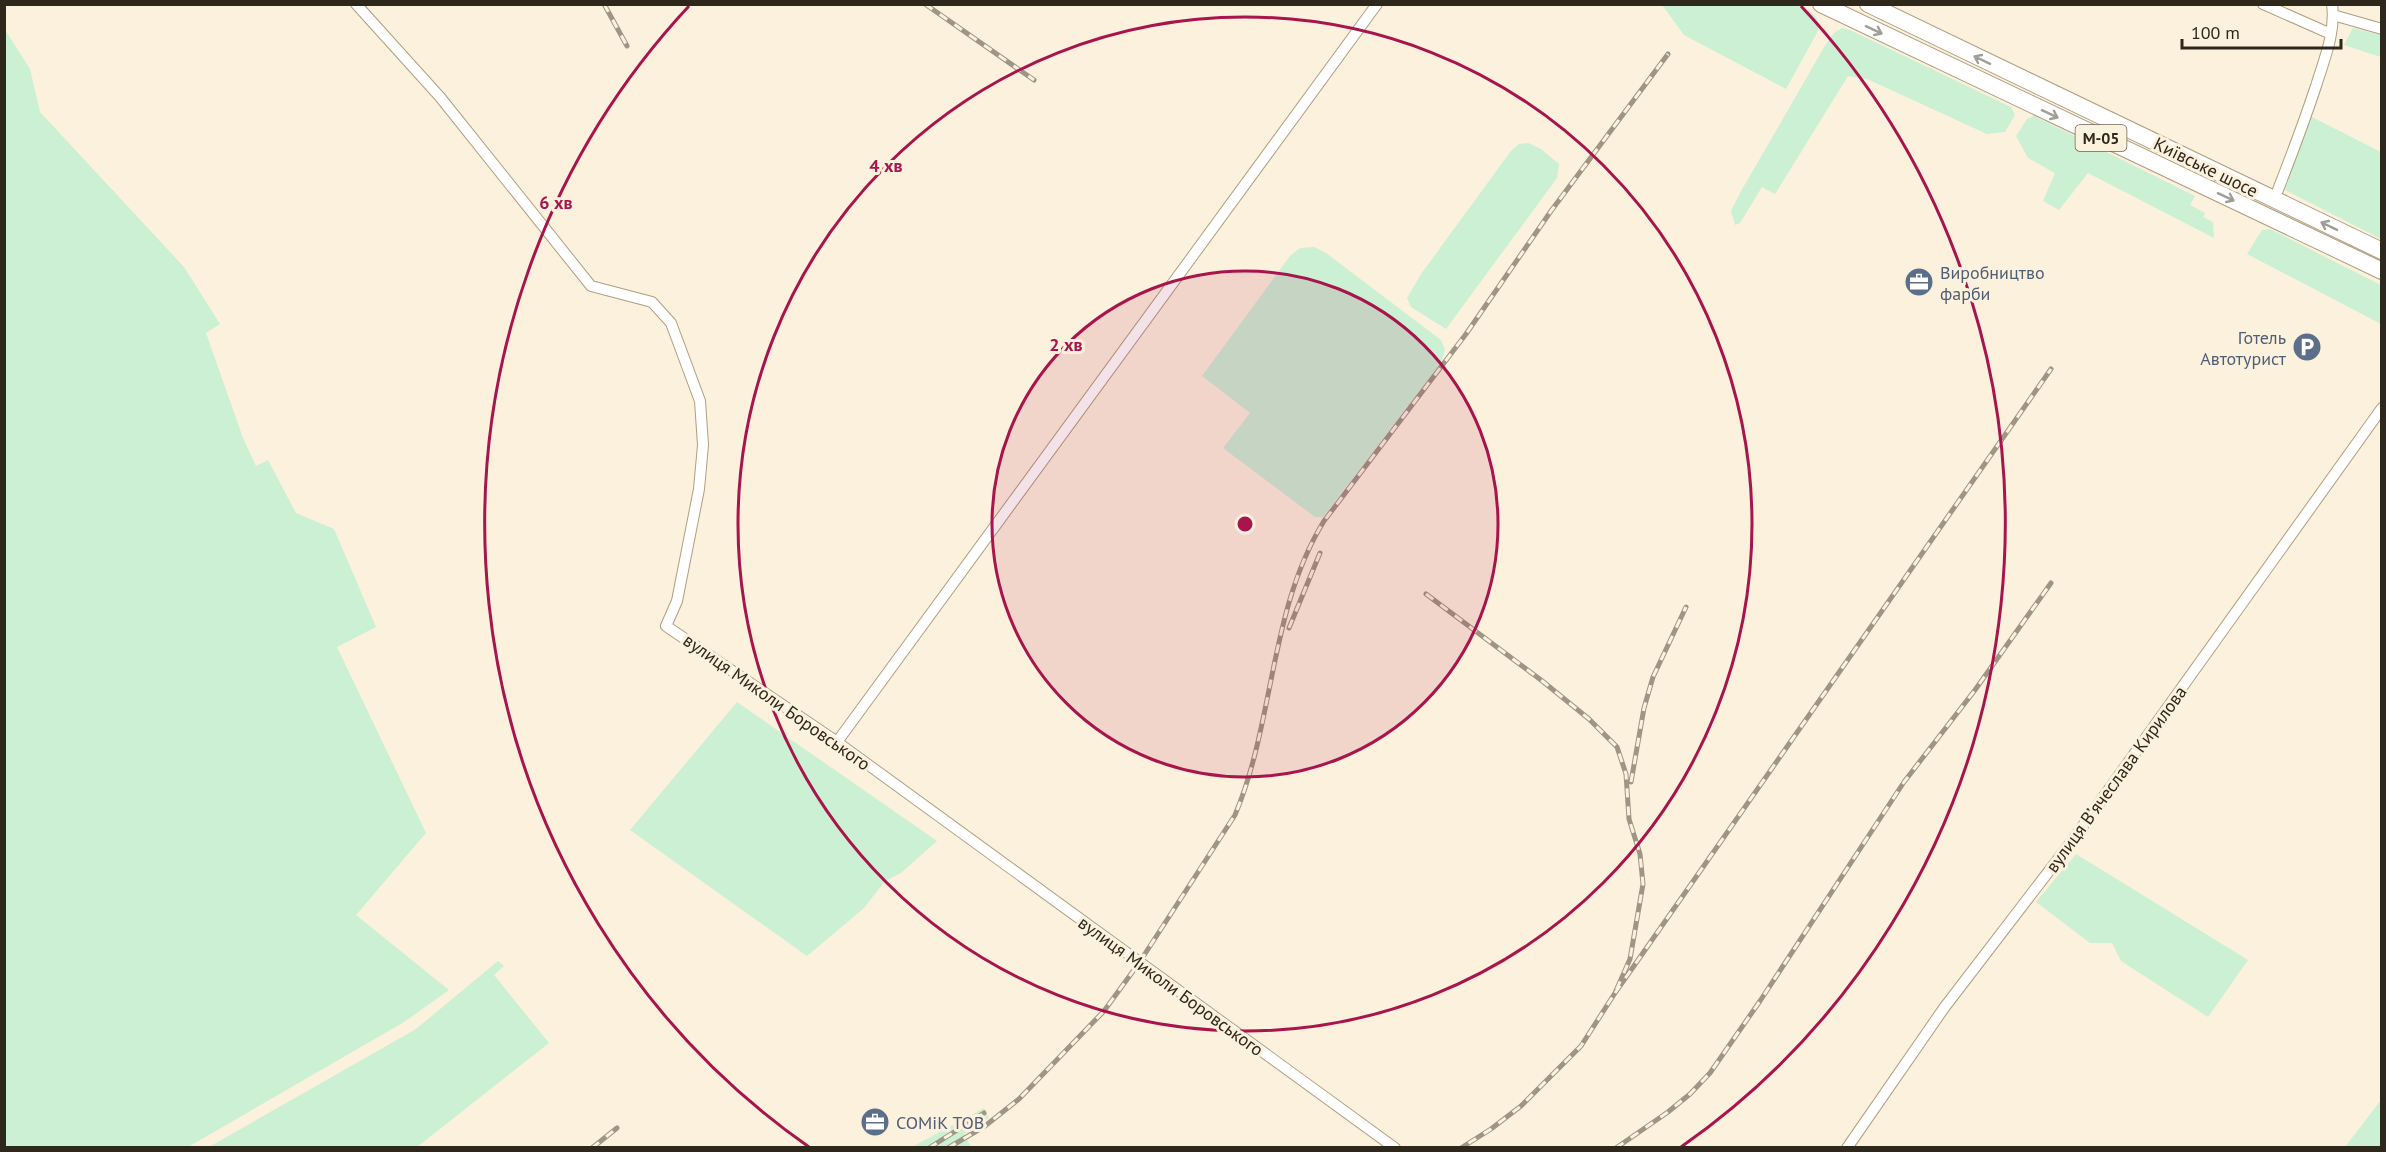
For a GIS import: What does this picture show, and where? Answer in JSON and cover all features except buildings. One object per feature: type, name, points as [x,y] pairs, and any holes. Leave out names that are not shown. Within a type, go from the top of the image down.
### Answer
[{"type":"main road","name":"М-05","points":[[1821,4],[2382,271]]},
{"type":"main road","name":"Київське шосе","points":[[1868,4],[2382,251]]},
{"type":"street","name":"вулиця Миколи Боровського","points":[[356,4],[440,97],[591,286],[652,302],[671,323],[700,400],[703,445],[699,489],[677,601],[666,626],[837,742],[1395,1148]]},
{"type":"street","points":[[837,742],[1377,4]]},
{"type":"street","points":[[2263,4],[2331,34]]},
{"type":"street","points":[[2274,200],[2305,119],[2329,46],[2333,10],[2382,29]]},
{"type":"street","name":"вулиця Вʼячеслава Кирилова","points":[[1847,1148],[1944,1008],[2072,841],[2382,408]]},
{"type":"green space","points":[[1662,5],[1796,5],[1810,11],[1816,17],[1818,31],[1786,89],[1684,35]]},
{"type":"green space","points":[[4,28],[30,69],[40,112],[184,267],[220,324],[206,333],[243,438],[256,466],[268,460],[296,513],[334,529],[376,627],[337,647],[426,833],[356,915],[449,990],[404,1022],[188,1147],[5,1147]]},
{"type":"green space","points":[[1842,28],[2011,107],[2015,115],[2005,132],[1987,134],[1867,79],[1848,76],[1775,194],[1762,187],[1740,223],[1735,225],[1731,211],[1740,193],[1826,44],[1834,33]]},
{"type":"green space","points":[[2353,28],[2381,35],[2381,57],[2344,45]]},
{"type":"green space","points":[[2034,116],[2195,196],[2190,205],[2205,213],[2203,217],[2213,222],[2214,238],[2088,173],[2059,210],[2043,201],[2055,173],[2028,158],[2016,136],[2027,119]]},
{"type":"green space","points":[[2310,116],[2381,152],[2381,239],[2285,190]]},
{"type":"green space","points":[[1528,143],[1541,149],[1559,164],[1557,178],[1446,329],[1411,307],[1407,298],[1421,274],[1511,151],[1519,144]]},
{"type":"green space","points":[[2270,229],[2381,285],[2381,324],[2247,254],[2262,230]]},
{"type":"green space","points":[[1314,247],[1326,253],[1441,340],[1445,350],[1441,363],[1323,517],[1315,517],[1223,448],[1250,413],[1202,376],[1290,256],[1300,248]]},
{"type":"green space","points":[[737,702],[937,841],[901,873],[885,881],[864,908],[807,956],[630,830]]},
{"type":"green space","points":[[2076,854],[2248,960],[2208,1017],[2121,961],[2112,943],[2090,943],[2036,902]]},
{"type":"green space","points":[[498,961],[504,966],[494,975],[549,1043],[417,1147],[209,1147],[416,1029]]},
{"type":"green space","points":[[2381,1100],[2381,1147],[2345,1147]]},
{"type":"green space","points":[[984,1108],[989,1118],[964,1134],[971,1147],[912,1147]]},
{"type":"railway","points":[[604,4],[627,46]]},
{"type":"railway","points":[[925,4],[1034,80]]},
{"type":"railway","points":[[948,1148],[985,1126],[1019,1099],[1104,1011],[1139,963],[1235,815],[1258,742],[1282,628],[1293,591],[1306,555],[1324,521],[1466,334],[1551,211],[1668,54]]},
{"type":"railway","points":[[1615,993],[2051,369]]},
{"type":"railway","points":[[1289,628],[1320,553]]},
{"type":"railway","points":[[1616,1148],[1668,1112],[1710,1073],[1904,782],[1975,690],[2051,583]]},
{"type":"railway","points":[[1426,594],[1541,680],[1589,719],[1617,747],[1626,774],[1629,819],[1640,854],[1643,884],[1630,959],[1615,993],[1581,1046],[1521,1106],[1461,1148]]},
{"type":"railway","points":[[1631,782],[1644,708],[1653,677],[1686,607]]},
{"type":"railway","points":[[929,1148],[984,1113]]},
{"type":"railway","points":[[592,1148],[617,1128]]},
{"type":"place","name":"Виробництво фарби","points":[[1919,282]]},
{"type":"place","name":"Готель Автотурист","points":[[2307,347]]},
{"type":"place","name":"СОМіК ТОВ","points":[[875,1122]]}]
